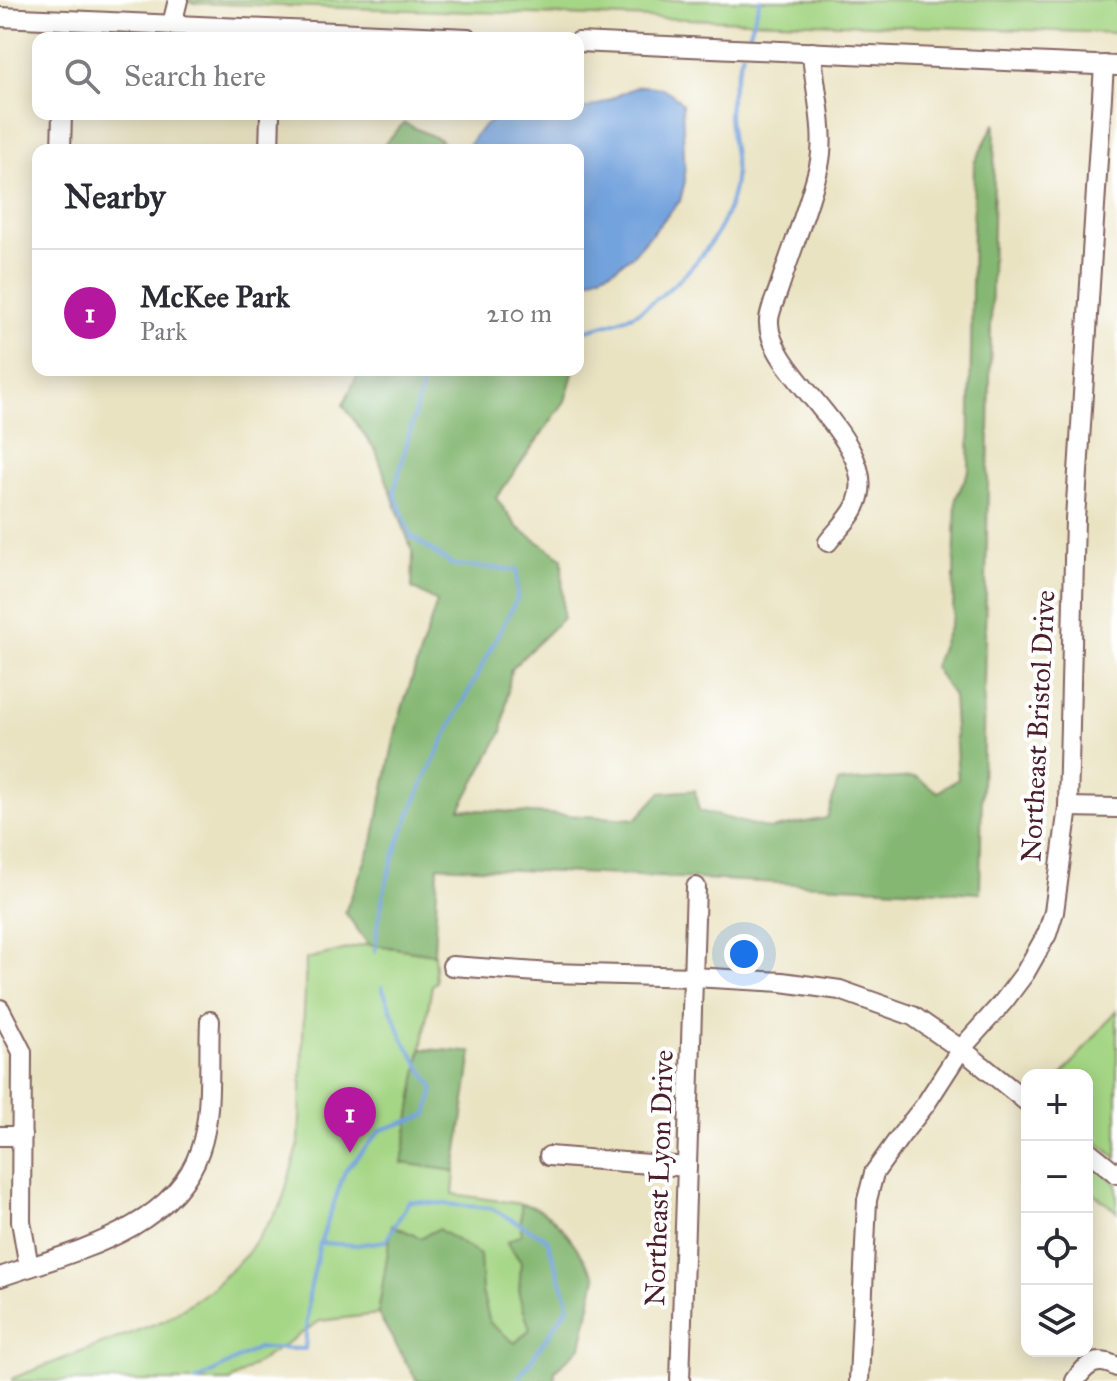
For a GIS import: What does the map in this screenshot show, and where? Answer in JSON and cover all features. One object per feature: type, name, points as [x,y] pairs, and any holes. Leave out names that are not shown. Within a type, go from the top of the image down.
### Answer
[{"type":"street","points":[[172,24],[178,0]]},
{"type":"street","points":[[0,17],[66,29],[172,24],[262,32]]},
{"type":"street","points":[[584,42],[1110,65]]},
{"type":"street","points":[[812,52],[822,132],[819,165],[768,323],[781,356],[847,443],[859,477],[861,490],[857,505],[828,542]]},
{"type":"street","name":"Northeast Bristol Drive","points":[[859,1381],[867,1200],[874,1173],[925,1105],[961,1049],[1025,973],[1047,934],[1054,912],[1068,807],[1075,519],[1110,65]]},
{"type":"street","points":[[61,144],[62,120]]},
{"type":"street","points":[[269,144],[270,120]]},
{"type":"street","points":[[1068,807],[1117,808]]},
{"type":"street","name":"Northeast Lyon Drive","points":[[680,1381],[696,887]]},
{"type":"street","points":[[452,966],[782,982],[840,990],[913,1016],[961,1049],[1021,1097]]},
{"type":"street","points":[[0,1009],[22,1052],[21,1221],[29,1267]]},
{"type":"street","points":[[0,1277],[120,1236],[173,1196],[192,1169],[206,1127],[210,1021]]},
{"type":"street","points":[[0,1136],[22,1136]]},
{"type":"street","points":[[1093,1155],[1117,1174]]},
{"type":"street","points":[[549,1156],[687,1167]]},
{"type":"street","points":[[1075,1381],[1084,1366],[1092,1363],[1102,1361],[1117,1367]]},
{"type":"green space","points":[[185,0],[1117,0],[1117,33],[192,3]]},
{"type":"green space","points":[[404,123],[441,140],[442,144],[385,144]]},
{"type":"green space","points":[[995,123],[980,893],[438,866],[434,954],[368,944],[345,912],[373,841],[398,721],[437,602],[412,588],[413,553],[376,451],[343,405],[357,376],[572,376],[565,401],[496,498],[518,528],[562,558],[563,618],[511,669],[502,732],[460,809],[636,819],[660,793],[695,790],[699,811],[769,829],[827,818],[838,782],[916,777],[938,792],[958,779],[953,696],[934,667],[953,616],[956,498],[969,470],[974,163]]},
{"type":"green space","points":[[368,944],[434,954],[436,982],[432,985],[402,1163],[455,1171],[453,1194],[521,1204],[521,1235],[507,1243],[521,1262],[519,1295],[530,1329],[515,1344],[490,1323],[482,1292],[479,1255],[420,1238],[393,1225],[378,1314],[320,1321],[230,1381],[12,1381],[13,1378],[165,1320],[211,1289],[246,1255],[281,1205],[299,1143],[306,959]]},
{"type":"green space","points":[[1117,1010],[1117,1158],[1093,1140],[1093,1069],[1067,1069]]},
{"type":"green space","points":[[421,1049],[472,1052],[455,1171],[402,1163]]},
{"type":"green space","points":[[1093,1164],[1117,1184],[1117,1212],[1093,1193]]},
{"type":"green space","points":[[521,1204],[534,1207],[556,1221],[596,1277],[581,1347],[555,1370],[555,1381],[417,1381],[378,1314],[392,1225],[420,1238],[438,1229],[480,1255],[482,1292],[490,1323],[515,1343],[530,1329],[519,1295],[521,1262],[507,1242],[521,1234]]},
{"type":"water","points":[[640,86],[664,89],[682,104],[685,181],[680,201],[634,254],[614,269],[584,282],[584,144],[471,144],[487,124],[495,120],[584,120],[584,109]]},
{"type":"waterway","points":[[746,45],[760,0]]},
{"type":"waterway","points":[[584,331],[616,322],[646,307],[691,268],[715,236],[731,199],[735,180],[729,113],[743,53]]},
{"type":"waterway","points":[[375,952],[378,920],[393,858],[416,798],[517,599],[517,570],[453,565],[411,536],[394,492],[421,390],[422,376]]},
{"type":"waterway","points":[[196,1381],[258,1348],[305,1349],[309,1295],[320,1243],[345,1171],[381,1130],[427,1115],[434,1089],[403,1039],[382,987]]},
{"type":"waterway","points":[[320,1243],[356,1245],[386,1241],[409,1201],[491,1208],[547,1239],[569,1305],[517,1381]]},
{"type":"place","name":"McKee Park","points":[[350,1153]]}]
